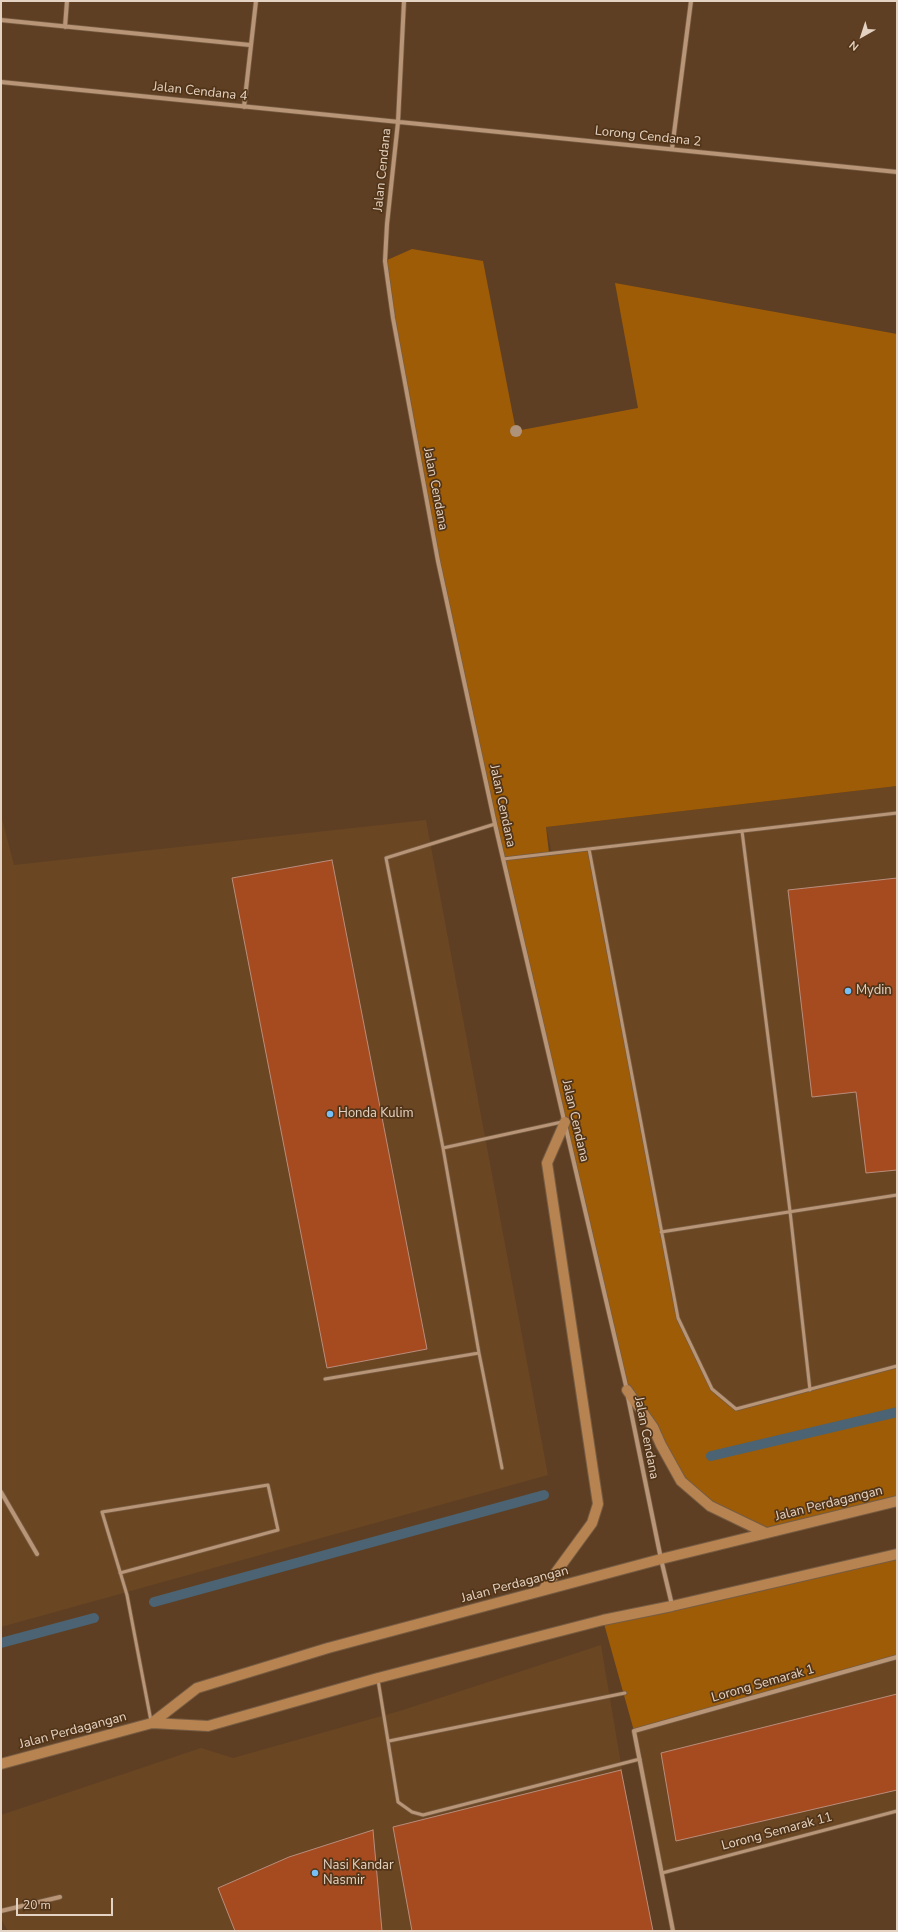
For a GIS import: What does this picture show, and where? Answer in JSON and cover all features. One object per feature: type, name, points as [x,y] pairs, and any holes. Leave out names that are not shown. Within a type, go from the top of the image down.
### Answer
[{"type":"main road","points":[[543,1590],[592,1523],[598,1504],[547,1163],[565,1122]]},
{"type":"main road","points":[[627,1390],[653,1427],[681,1481],[710,1506],[766,1533]]},
{"type":"main road","name":"Jalan Perdagangan","points":[[152,1723],[197,1688],[328,1648],[660,1559],[897,1501]]},
{"type":"main road","name":"Jalan Perdagangan","points":[[1,1764],[152,1723],[208,1726],[378,1678],[604,1620],[672,1606],[897,1554]]},
{"type":"street","points":[[65,26],[67,1]]},
{"type":"street","points":[[244,107],[256,1]]},
{"type":"street","name":"Jalan Cendana","points":[[404,1],[398,122],[387,224],[385,261],[392,311],[438,561],[495,824],[627,1390],[660,1559],[672,1606]]},
{"type":"street","points":[[672,149],[691,1]]},
{"type":"street","points":[[1,20],[250,45]]},
{"type":"street","name":"Jalan Cendana 4","points":[[1,82],[398,122]]},
{"type":"street","name":"Lorong Cendana 2","points":[[398,122],[897,172]]},
{"type":"street","points":[[1,1492],[37,1554]]},
{"type":"street","name":"Lorong Semarak 1","points":[[640,1759],[634,1731],[897,1657]]},
{"type":"street","points":[[640,1759],[673,1931]]},
{"type":"street","points":[[1,1911],[60,1896]]},
{"type":"lane","points":[[503,859],[897,813]]},
{"type":"lane","points":[[495,824],[386,858],[443,1148],[479,1353],[502,1468]]},
{"type":"lane","points":[[742,831],[790,1211],[810,1390]]},
{"type":"lane","points":[[589,849],[678,1318],[712,1389],[736,1409],[897,1366]]},
{"type":"lane","points":[[443,1148],[565,1122]]},
{"type":"lane","points":[[661,1232],[897,1195]]},
{"type":"lane","points":[[325,1380],[479,1353]]},
{"type":"lane","points":[[120,1573],[278,1530],[268,1485],[102,1512],[120,1573],[127,1595],[152,1723]]},
{"type":"lane","points":[[378,1678],[398,1802],[412,1812],[423,1815],[640,1759]]},
{"type":"lane","points":[[389,1741],[625,1693]]},
{"type":"lane","name":"Lorong Semarak 11","points":[[662,1873],[897,1811]]},
{"type":"shaded area","points":[[412,249],[483,261],[516,431],[638,408],[615,283],[897,334],[897,786],[546,827],[549,853],[589,849],[678,1318],[712,1389],[736,1409],[897,1366],[897,1501],[766,1533],[710,1506],[681,1481],[627,1390],[503,859],[438,561],[411,419],[385,261]]},
{"type":"shaded area","points":[[897,786],[897,1389],[681,1415],[546,827]]},
{"type":"shaded area","points":[[1,815],[14,865],[426,820],[548,1475],[1,1627]]},
{"type":"shaded area","points":[[897,1554],[897,1810],[662,1873],[634,1731],[604,1614],[672,1606]]},
{"type":"shaded area","points":[[897,1554],[897,1657],[634,1731],[603,1620]]},
{"type":"shaded area","points":[[601,1645],[649,1931],[8,1931],[1,1919],[1,1815],[201,1748],[233,1758],[403,1710]]},
{"type":"building","name":"Honda Kulim","points":[[332,860],[427,1349],[327,1368],[232,878]]},
{"type":"building","name":"Mydin","points":[[897,878],[897,1170],[866,1173],[856,1092],[812,1097],[788,890]]},
{"type":"building","points":[[897,1694],[897,1790],[676,1841],[661,1753]]},
{"type":"building","points":[[621,1770],[653,1931],[412,1931],[393,1827]]},
{"type":"building","name":"Nasi Kandar Nasmir","points":[[373,1830],[382,1931],[235,1931],[218,1888],[289,1857]]},
{"type":"waterway","points":[[711,1456],[897,1412]]},
{"type":"waterway","points":[[154,1602],[544,1495]]},
{"type":"waterway","points":[[1,1643],[94,1618]]},
{"type":"place","name":"Mydin","points":[[848,991]]},
{"type":"place","name":"Honda Kulim","points":[[330,1114]]},
{"type":"place","name":"Nasi Kandar Nasmir","points":[[315,1873]]}]
